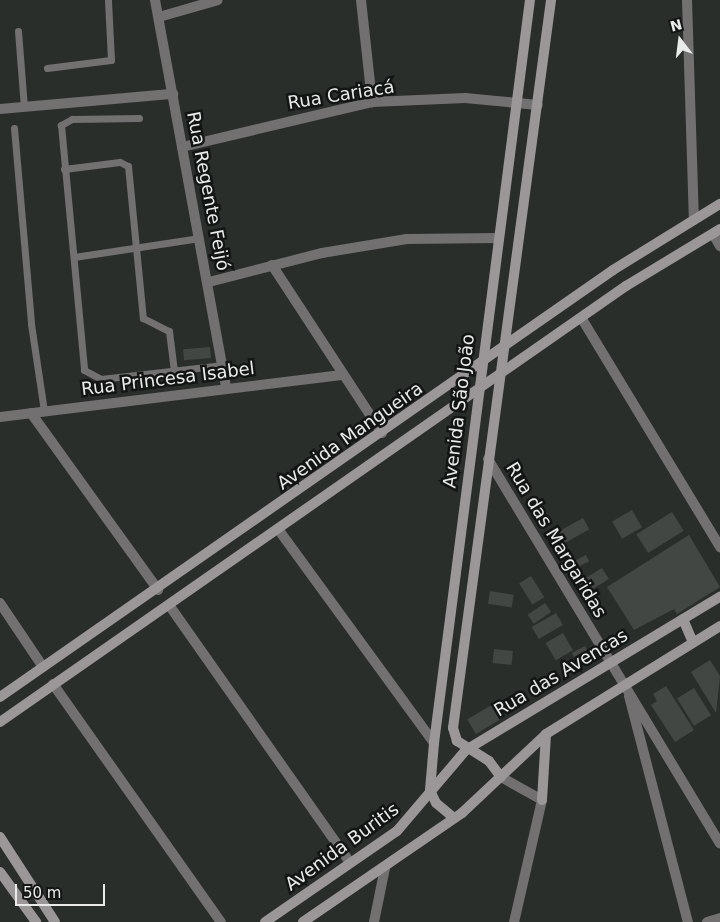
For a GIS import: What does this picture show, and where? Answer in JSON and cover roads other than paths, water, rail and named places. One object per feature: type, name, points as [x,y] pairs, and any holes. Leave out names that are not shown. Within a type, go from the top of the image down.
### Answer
[{"type":"street","name":"Rua Regente Feijó","points":[[155,0],[209,282],[226,388]]},
{"type":"street","points":[[159,17],[218,0]]},
{"type":"street","points":[[361,0],[372,102]]},
{"type":"street","name":"Avenida São João","points":[[430,790],[434,743],[477,390],[530,0]]},
{"type":"street","name":"Avenida São João","points":[[466,750],[453,728],[498,376],[504,346],[538,105],[551,0]]},
{"type":"street","points":[[687,0],[694,220]]},
{"type":"street","points":[[0,109],[173,94]]},
{"type":"street","name":"Rua Cariacá","points":[[182,147],[372,102],[465,98],[538,105]]},
{"type":"street","name":"Avenida Mangueira","points":[[0,697],[158,590],[504,346],[720,204]]},
{"type":"street","points":[[716,232],[720,246]]},
{"type":"street","name":"Avenida Mangueira","points":[[0,722],[477,390],[716,232]]},
{"type":"street","points":[[209,282],[272,265],[407,239],[498,238]]},
{"type":"street","points":[[272,265],[341,375],[382,433]]},
{"type":"street","points":[[582,319],[720,547]]},
{"type":"street","name":"Rua Princesa Isabel","points":[[0,418],[341,375]]},
{"type":"street","points":[[31,413],[158,590]]},
{"type":"street","name":"Rua das Margaridas","points":[[488,460],[626,683],[720,842]]},
{"type":"street","points":[[278,529],[434,743]]},
{"type":"street","name":"Rua das Avencas","points":[[430,790],[466,750],[720,597]]},
{"type":"street","points":[[0,603],[43,668]]},
{"type":"street","points":[[169,605],[350,863]]},
{"type":"street","points":[[683,619],[693,642]]},
{"type":"street","points":[[303,922],[385,868],[454,818],[546,734],[720,626]]},
{"type":"street","points":[[626,683],[688,922]]},
{"type":"street","points":[[53,684],[221,922]]},
{"type":"street","points":[[514,922],[542,800],[546,734]]},
{"type":"street","points":[[466,750],[489,761],[501,777],[542,800]]},
{"type":"street","points":[[430,790],[436,802],[454,818]]},
{"type":"street","name":"Avenida Buritis","points":[[265,922],[408,822],[430,790]]},
{"type":"street","points":[[0,837],[55,922]]},
{"type":"street","points":[[374,922],[385,868]]},
{"type":"street","points":[[0,872],[36,922]]},
{"type":"street","points":[[707,922],[720,918]]},
{"type":"lane","points":[[46,68],[111,60],[108,0]]},
{"type":"lane","points":[[18,31],[24,107]]},
{"type":"lane","points":[[139,118],[66,120],[61,125],[84,370],[101,379],[223,365]]},
{"type":"lane","points":[[14,128],[31,324],[44,411]]},
{"type":"lane","points":[[64,169],[120,162],[128,166],[134,248],[143,318],[169,332],[174,371]]},
{"type":"lane","points":[[74,256],[200,238]]}]
